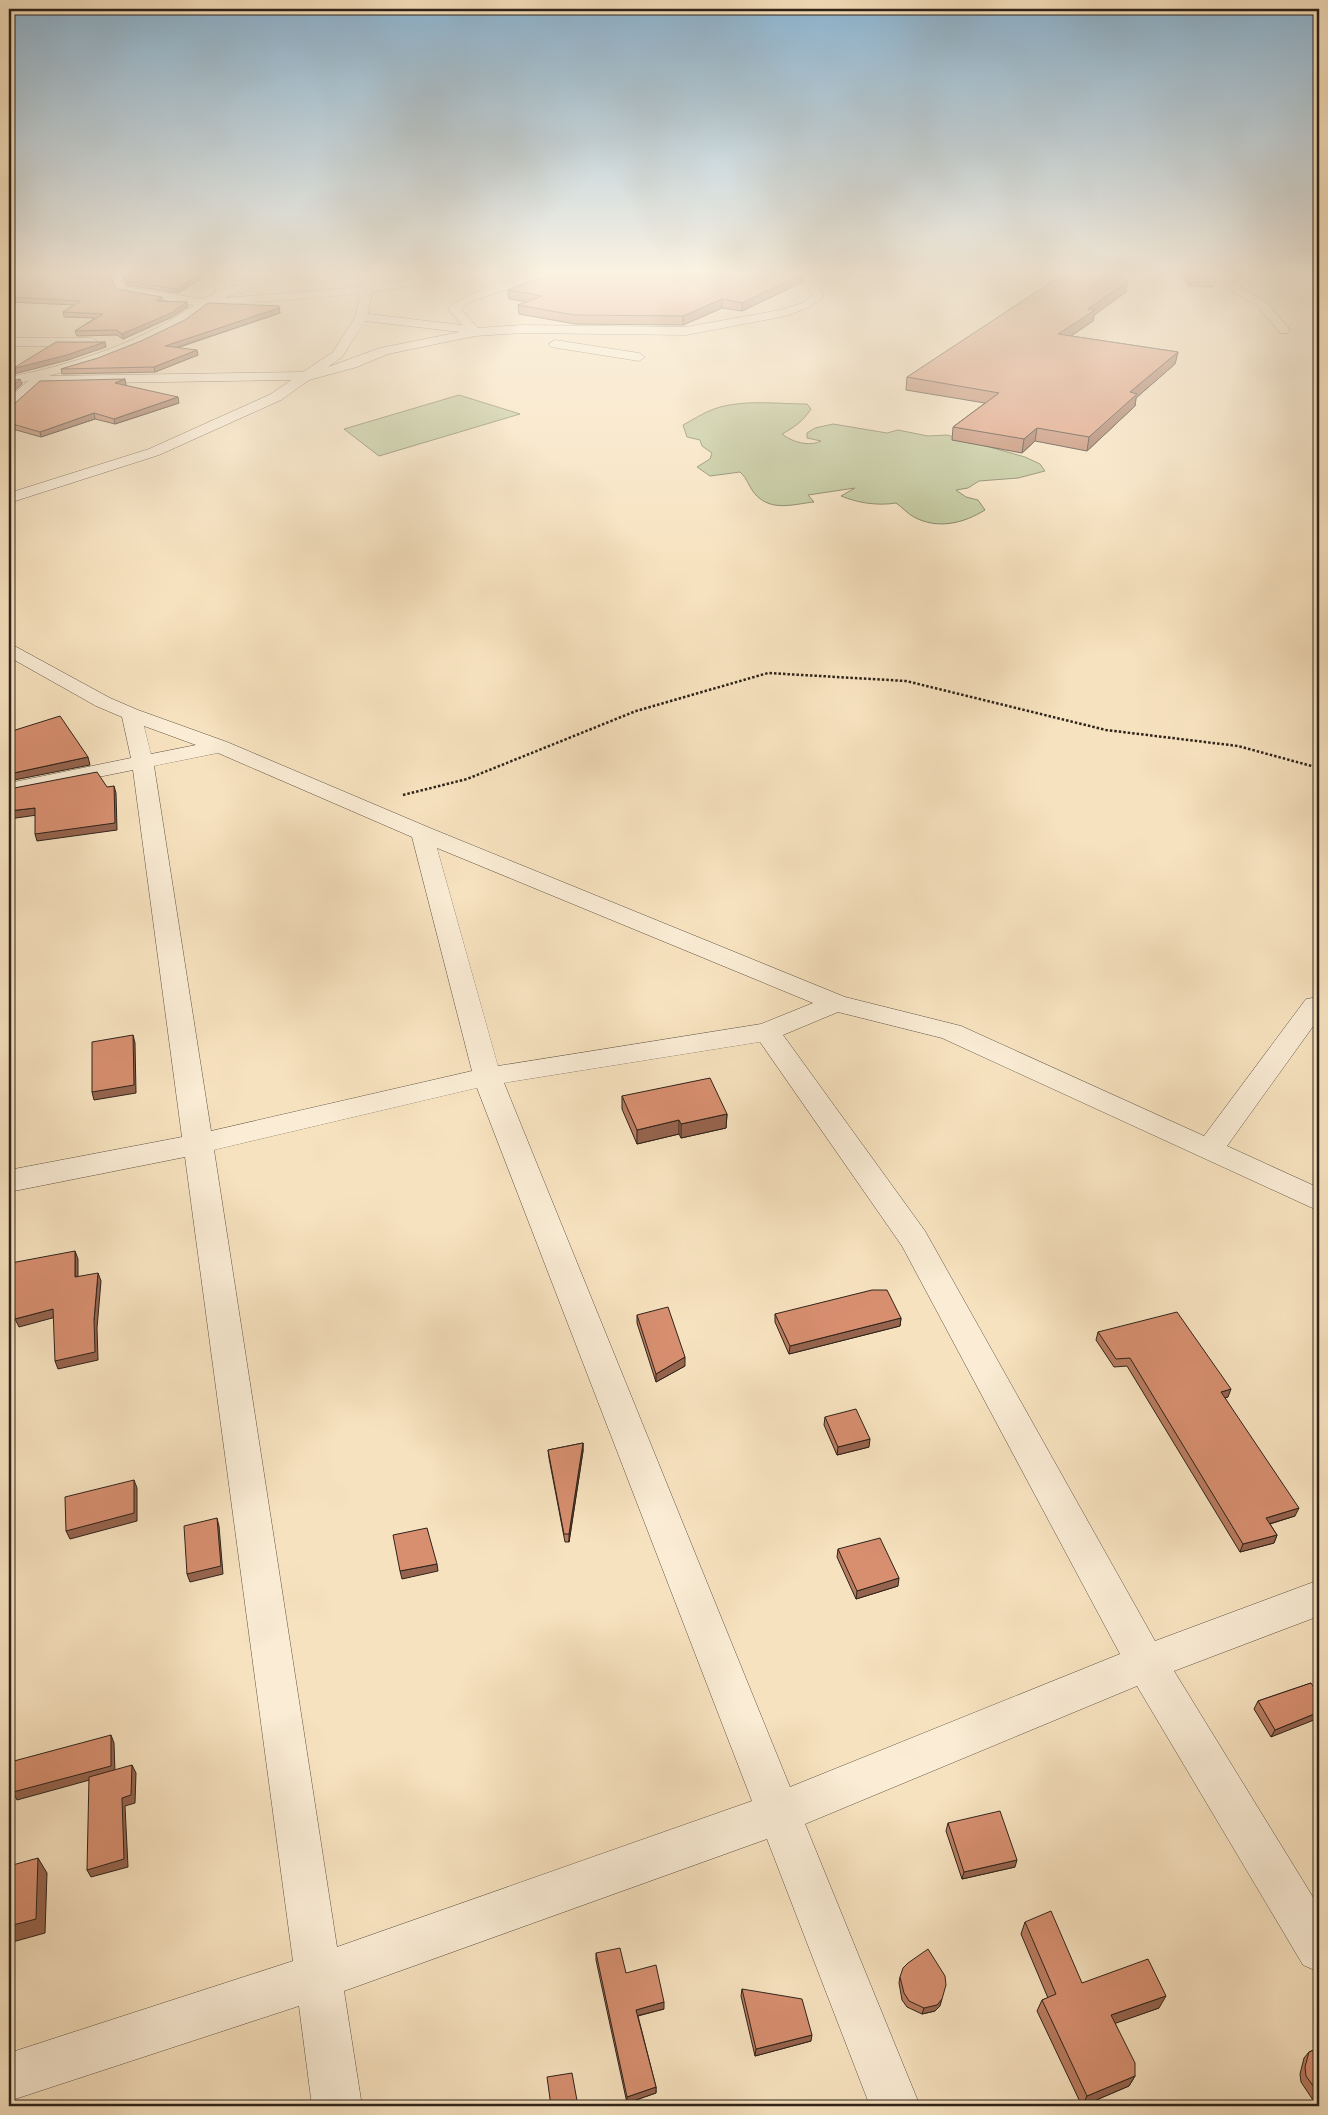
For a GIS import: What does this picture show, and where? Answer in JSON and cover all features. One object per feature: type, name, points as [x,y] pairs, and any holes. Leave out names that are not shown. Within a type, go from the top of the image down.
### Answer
[{"type":"street","points":[[11,400],[38,379],[58,372]]},
{"type":"street","points":[[9,498],[154,452],[276,397],[315,372]]},
{"type":"street","points":[[9,381],[38,379],[309,376],[324,372]]},
{"type":"street","points":[[9,649],[103,702],[130,714],[220,746],[422,833],[836,1003],[951,1032],[1319,1200]]},
{"type":"street","points":[[130,714],[142,763],[337,2106]]},
{"type":"street","points":[[9,789],[220,746]]},
{"type":"street","points":[[422,833],[487,1077],[780,1813],[894,2106]]},
{"type":"street","points":[[9,1181],[198,1144],[487,1077],[767,1032],[836,1003]]},
{"type":"street","points":[[1210,1149],[1315,1005],[1319,1005]]},
{"type":"street","points":[[767,1032],[914,1239],[1146,1664],[1319,1949]]},
{"type":"street","points":[[9,2078],[317,1977],[780,1813],[1146,1664],[1319,1598]]},
{"type":"path","points":[[361,806],[467,779],[636,711],[768,673],[906,681],[1106,730],[1238,746],[1319,768]]},
{"type":"green space","points":[[459,395],[520,414],[379,456],[344,429]]},
{"type":"green space","points":[[736,404],[807,404],[811,409],[805,417],[782,434],[801,443],[811,444],[821,441],[807,438],[807,433],[815,428],[833,424],[887,433],[898,430],[928,436],[947,435],[1025,457],[1040,464],[1045,471],[1018,478],[979,481],[968,488],[956,490],[966,497],[978,500],[985,510],[960,521],[941,524],[923,521],[914,517],[896,503],[868,503],[841,496],[855,488],[808,495],[814,502],[784,506],[769,504],[756,495],[740,472],[710,476],[697,467],[710,459],[712,453],[702,446],[700,440],[687,437],[683,425],[706,412]]},
{"type":"building","points":[[915,372],[1154,372],[1130,392],[1137,394],[1089,437],[1037,428],[1024,439],[953,427],[999,393],[907,377]]},
{"type":"building","points":[[20,379],[9,389],[9,381]]},
{"type":"building","points":[[125,379],[115,383],[178,397],[114,419],[94,413],[40,432],[9,423],[9,405],[14,404],[40,381]]},
{"type":"building","points":[[9,694],[12,695],[9,715]]},
{"type":"building","points":[[60,716],[88,757],[9,774],[9,732]]},
{"type":"building","points":[[97,772],[107,787],[114,786],[115,823],[35,834],[35,808],[9,811],[9,789]]},
{"type":"building","points":[[133,1035],[134,1085],[92,1092],[92,1042]]},
{"type":"building","points":[[710,1078],[727,1114],[681,1124],[679,1120],[637,1130],[622,1096]]},
{"type":"building","points":[[75,1251],[75,1277],[98,1273],[94,1320],[95,1352],[55,1361],[53,1309],[15,1319],[11,1263]]},
{"type":"building","points":[[872,1290],[887,1290],[901,1318],[790,1346],[775,1314]]},
{"type":"building","points":[[668,1307],[685,1357],[656,1374],[637,1315]]},
{"type":"building","points":[[1177,1312],[1231,1389],[1221,1392],[1299,1508],[1266,1518],[1277,1535],[1243,1544],[1130,1358],[1116,1359],[1098,1332]]},
{"type":"building","points":[[856,1409],[870,1439],[838,1447],[825,1417]]},
{"type":"building","points":[[583,1443],[569,1534],[564,1534],[548,1450]]},
{"type":"building","points":[[134,1480],[134,1513],[66,1531],[65,1497]]},
{"type":"building","points":[[217,1518],[221,1566],[187,1574],[184,1526]]},
{"type":"building","points":[[427,1528],[437,1564],[400,1571],[393,1535]]},
{"type":"building","points":[[880,1538],[899,1578],[857,1591],[838,1549]]},
{"type":"building","points":[[1311,1683],[1319,1695],[1319,1712],[1275,1730],[1258,1701]]},
{"type":"building","points":[[111,1735],[111,1766],[13,1792],[14,1761]]},
{"type":"building","points":[[132,1765],[131,1795],[122,1798],[124,1859],[87,1870],[89,1777]]},
{"type":"building","points":[[1000,1811],[1017,1860],[964,1872],[948,1823]]},
{"type":"building","points":[[38,1858],[36,1919],[9,1926],[9,1866]]},
{"type":"building","points":[[1051,1911],[1082,1983],[1148,1959],[1166,1996],[1111,2015],[1135,2063],[1135,2076],[1087,2096],[1042,2000],[1056,1994],[1025,1922]]},
{"type":"building","points":[[620,1948],[626,1973],[656,1965],[664,2002],[636,2010],[656,2087],[627,2097],[596,1953]]},
{"type":"building","points":[[928,1949],[945,1976],[946,1985],[942,1999],[937,2005],[924,2008],[909,2001],[904,1993],[900,1977],[903,1968],[908,1963]]},
{"type":"building","points":[[742,1989],[802,1999],[812,2035],[756,2049]]},
{"type":"building","points":[[1319,2048],[1319,2094],[1306,2076],[1305,2067],[1309,2052]]},
{"type":"building","points":[[572,2073],[578,2106],[551,2106],[547,2077]]}]
